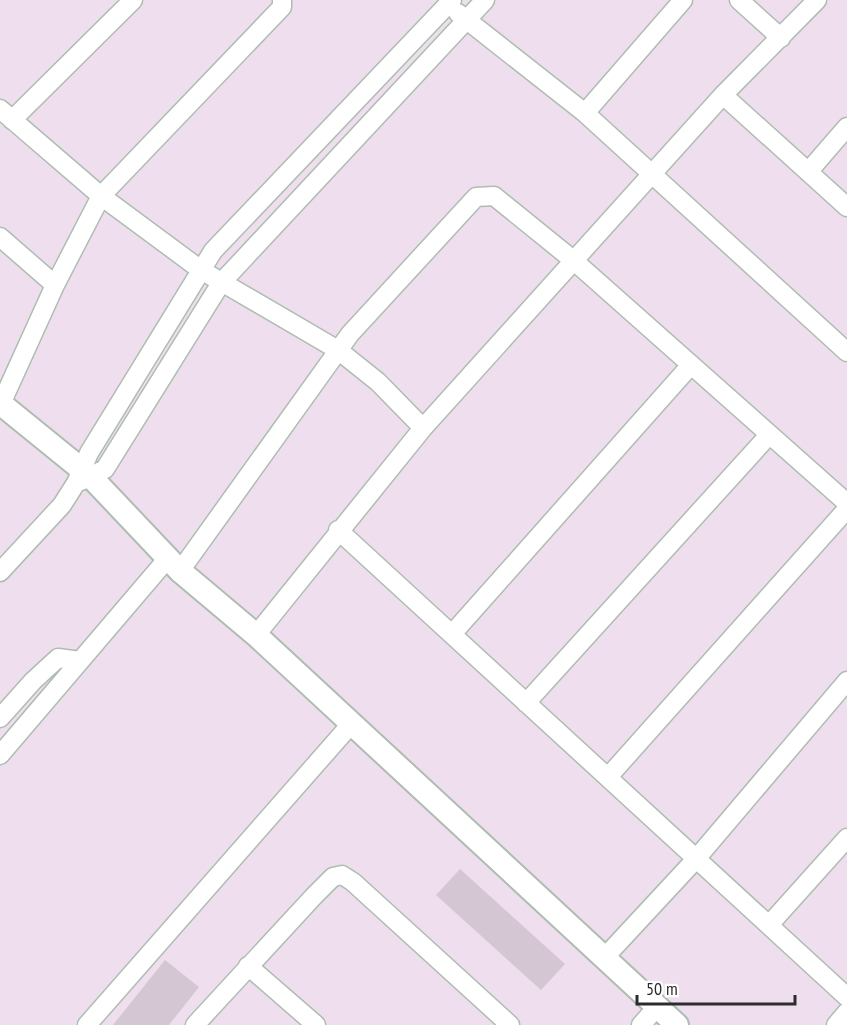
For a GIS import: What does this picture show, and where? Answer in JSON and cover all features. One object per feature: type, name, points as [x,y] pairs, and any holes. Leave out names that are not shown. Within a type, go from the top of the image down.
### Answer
[{"type":"street","points":[[133,0],[6,114],[101,196],[201,270],[338,350],[378,382],[423,428]]},
{"type":"street","points":[[282,0],[282,7],[101,196],[55,285],[1,403],[83,476],[174,564],[352,723],[677,1025]]},
{"type":"street","points":[[83,476],[105,469],[220,283],[335,164],[465,19],[485,0]]},
{"type":"street","points":[[585,112],[682,0]]},
{"type":"street","points":[[739,0],[781,38]]},
{"type":"street","points":[[256,635],[423,428],[723,95],[818,0]]},
{"type":"street","points":[[0,572],[63,504],[83,476],[213,251],[447,2],[465,19],[585,112],[847,352]]},
{"type":"street","points":[[723,95],[847,207]]},
{"type":"street","points":[[808,172],[847,127]]},
{"type":"street","points":[[0,755],[80,661],[174,564],[338,350],[476,197],[494,196],[573,260],[847,503]]},
{"type":"street","points":[[0,237],[55,285]]},
{"type":"street","points":[[452,634],[690,366]]},
{"type":"street","points":[[526,703],[769,435]]},
{"type":"street","points":[[608,777],[847,509]]},
{"type":"street","points":[[339,530],[847,997]]},
{"type":"street","points":[[0,718],[33,681],[58,658],[80,661]]},
{"type":"street","points":[[605,957],[696,859],[847,681]]},
{"type":"street","points":[[87,1025],[352,723]]},
{"type":"street","points":[[769,925],[847,838]]},
{"type":"street","points":[[195,1025],[333,877],[342,875],[353,882],[510,1025]]},
{"type":"street","points":[[248,966],[316,1025]]},
{"type":"street","points":[[641,1025],[657,1008]]},
{"type":"street","points":[[836,1025],[847,1012]]},
{"type":"building","points":[[460,869],[565,964],[541,990],[436,895]]},
{"type":"building","points":[[165,960],[199,987],[169,1025],[113,1025]]}]
